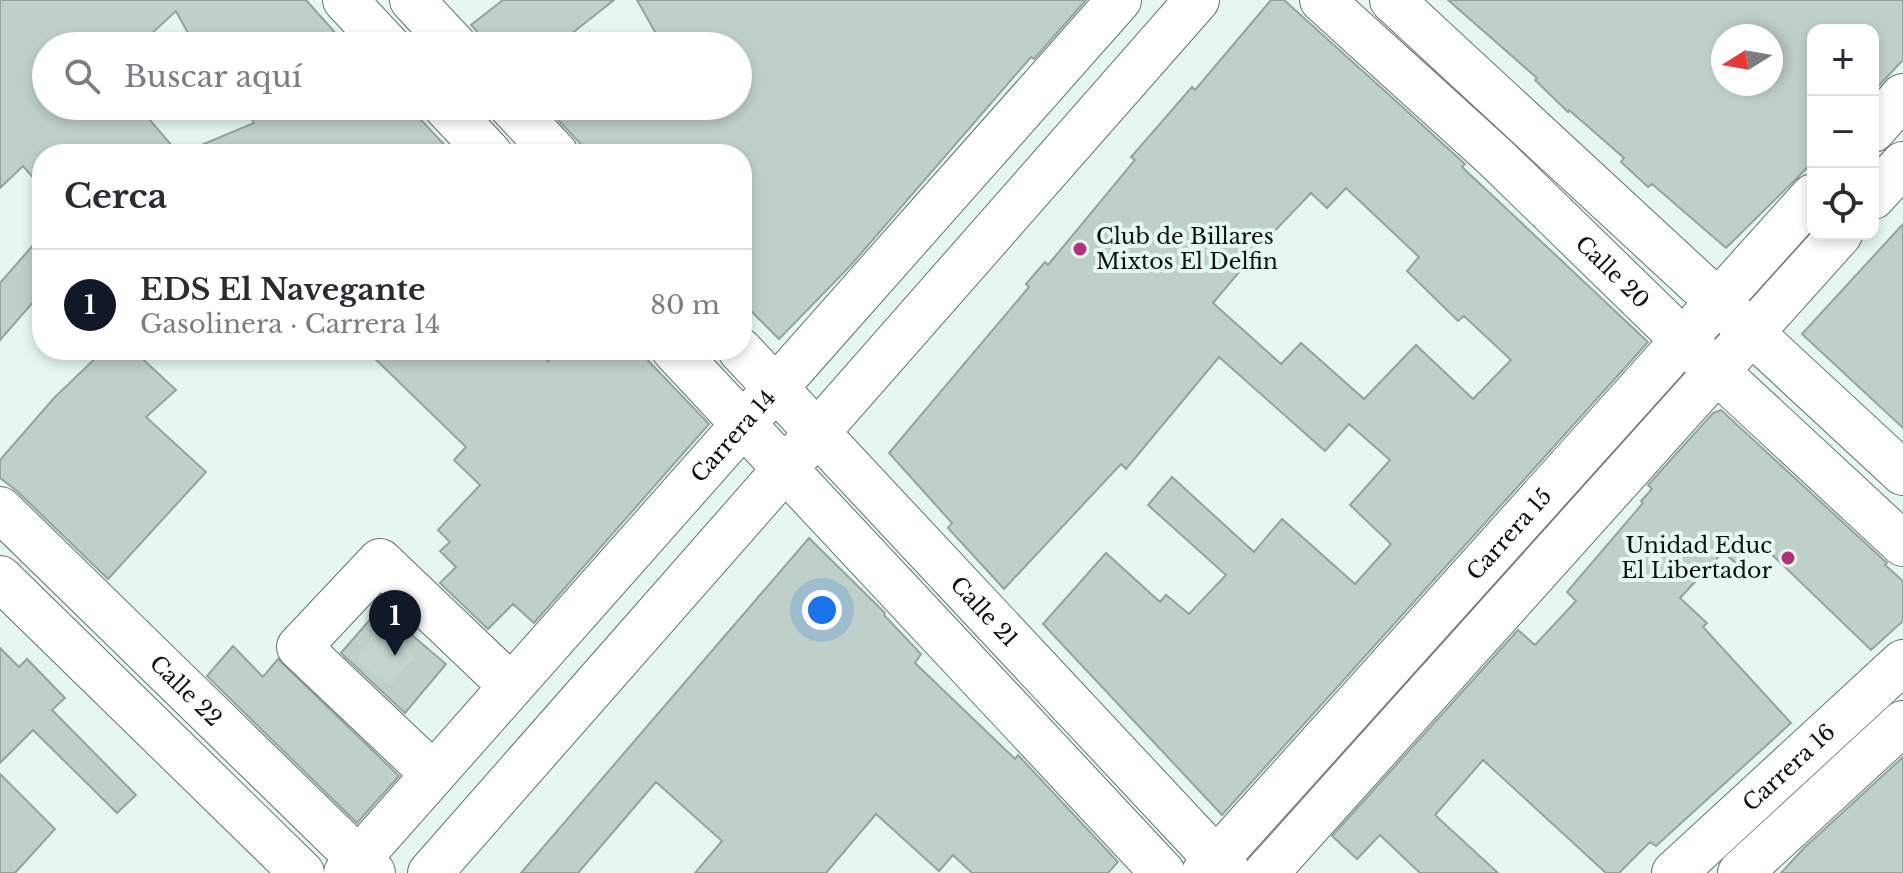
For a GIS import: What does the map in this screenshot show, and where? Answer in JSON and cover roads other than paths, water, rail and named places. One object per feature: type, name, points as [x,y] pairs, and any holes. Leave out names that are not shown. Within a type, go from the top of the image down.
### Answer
[{"type":"street","points":[[345,0],[375,32]]},
{"type":"street","name":"Carrera 14","points":[[359,868],[472,729],[1119,0]]},
{"type":"street","points":[[430,873],[1197,0]]},
{"type":"street","name":"Calle 20","points":[[1322,0],[1495,157],[1683,340],[1903,544]]},
{"type":"street","points":[[1392,0],[1903,473]]},
{"type":"street","points":[[1879,123],[1903,96]]},
{"type":"street","points":[[458,120],[481,144]]},
{"type":"street","points":[[524,120],[547,144]]},
{"type":"street","points":[[1495,157],[1527,125]]},
{"type":"street","points":[[1879,190],[1903,164]]},
{"type":"street","name":"Carrera 15","points":[[1216,869],[1807,203]]},
{"type":"street","name":"Carrera 15","points":[[1266,873],[1835,240]]},
{"type":"street","points":[[683,360],[1163,873]]},
{"type":"street","name":"Calle 21","points":[[749,360],[1216,869]]},
{"type":"street","name":"Calle 22","points":[[0,509],[359,868]]},
{"type":"street","points":[[433,774],[369,691],[299,647],[380,561],[428,629],[511,686]]},
{"type":"street","points":[[0,578],[302,873]]},
{"type":"street","name":"Carrera 16","points":[[1674,873],[1903,662]]},
{"type":"street","name":"Carrera 16","points":[[1740,873],[1903,723]]},
{"type":"street","points":[[472,729],[518,772]]},
{"type":"tunnel","points":[[373,673],[390,650],[411,635]]},
{"type":"place","name":"Club de Billares Mixtos El Delfin","points":[[1080,249]]},
{"type":"place","name":"Unidad Educ El Libertador","points":[[1788,558]]},
{"type":"place","name":"EDS El Navegante","points":[[395,656]]}]
